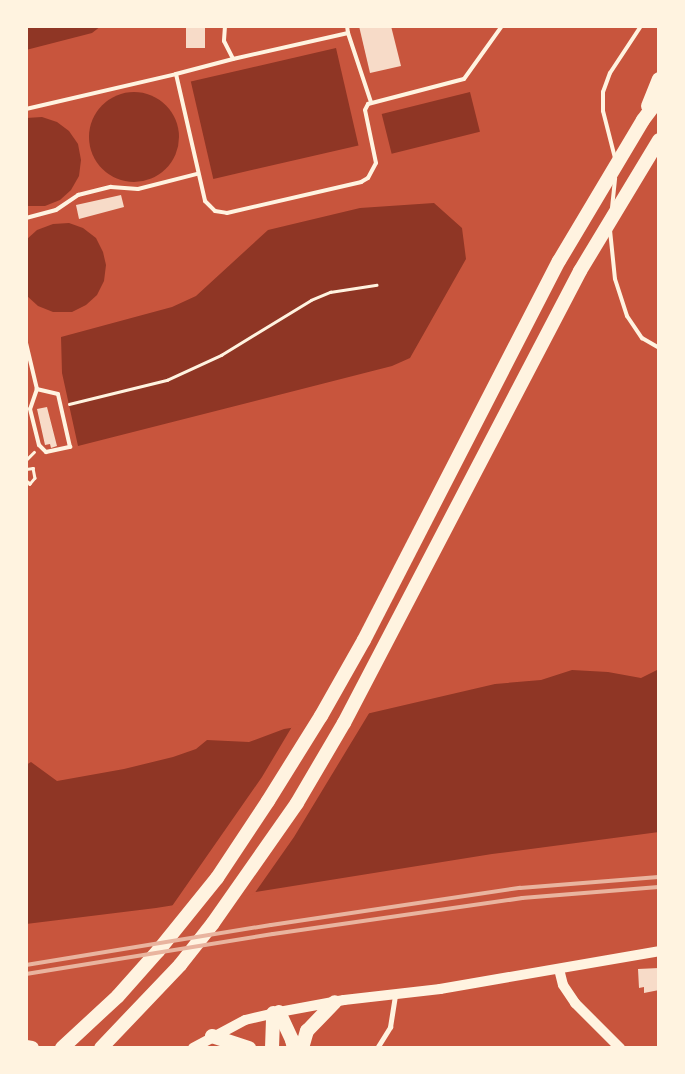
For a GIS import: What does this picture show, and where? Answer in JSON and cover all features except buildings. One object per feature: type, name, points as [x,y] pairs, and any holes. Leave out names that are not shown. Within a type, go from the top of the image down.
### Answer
[{"type":"highway","points":[[643,120],[659,79]]},
{"type":"highway","points":[[62,1048],[118,996],[158,951],[217,878],[284,776],[364,640],[559,261],[643,120],[659,99]]},
{"type":"highway","points":[[101,1048],[180,965],[213,923],[297,803],[344,723],[580,270],[659,140]]},
{"type":"highway","points":[[302,1048],[308,1031],[335,1002]]},
{"type":"highway","points":[[272,1048],[276,1012]]},
{"type":"highway","points":[[276,1012],[292,1040],[294,1048]]},
{"type":"highway","points":[[212,1036],[250,1048]]},
{"type":"highway","points":[[26,1047],[32,1048]]},
{"type":"main road","points":[[193,1048],[212,1036],[245,1020],[276,1012],[335,1002],[440,989],[659,951]]},
{"type":"main road","points":[[559,969],[563,985],[575,1003],[620,1048]]},
{"type":"street","points":[[377,1048],[390,1027],[395,994]]},
{"type":"lane","points":[[225,26],[224,41],[233,59]]},
{"type":"lane","points":[[347,26],[372,102]]},
{"type":"lane","points":[[176,74],[197,174],[207,204],[222,213],[365,180],[372,173],[376,163],[365,110],[372,102],[464,79],[502,26]]},
{"type":"lane","points":[[641,26],[610,73],[603,92],[603,111],[616,162],[610,232],[615,279],[631,325],[642,338],[659,348]]},
{"type":"lane","points":[[26,109],[348,33]]},
{"type":"lane","points":[[26,218],[56,210],[78,195],[111,187],[138,189],[197,174]]},
{"type":"lane","points":[[26,343],[37,389],[30,408],[39,445],[46,452],[70,447],[58,394],[37,389]]},
{"type":"path","points":[[61,405],[167,380],[221,355],[312,300],[330,292],[376,285]]},
{"type":"path","points":[[26,460],[37,450]]},
{"type":"path","points":[[26,469],[33,468],[35,478],[30,484],[26,481]]},
{"type":"shaded area","points":[[26,26],[101,26],[92,33],[26,50]]},
{"type":"shaded area","points":[[336,48],[358,145],[213,179],[191,82]]},
{"type":"shaded area","points":[[134,92],[151,95],[166,105],[176,120],[179,137],[176,154],[166,169],[151,179],[134,182],[117,179],[102,169],[92,154],[89,137],[92,120],[102,105],[117,95]]},
{"type":"shaded area","points":[[470,92],[480,132],[392,154],[382,114]]},
{"type":"shaded area","points":[[42,117],[57,122],[69,131],[78,144],[81,160],[79,176],[71,190],[60,200],[45,206],[28,206],[26,205],[26,118]]},
{"type":"shaded area","points":[[434,203],[462,228],[466,259],[410,358],[392,366],[78,446],[62,373],[61,337],[172,307],[196,296],[268,230],[360,208]]},
{"type":"shaded area","points":[[69,223],[83,228],[96,238],[103,252],[106,265],[104,281],[97,295],[86,305],[72,312],[53,312],[38,306],[26,295],[26,240],[37,230],[53,224]]},
{"type":"shaded area","points":[[659,669],[659,832],[492,854],[156,908],[26,924],[26,765],[31,762],[57,781],[124,769],[173,757],[196,749],[207,740],[249,742],[284,729],[336,721],[495,684],[541,680],[572,670],[608,672],[641,678]]},
{"type":"pier","points":[[371,710],[294,837],[254,894],[170,909],[262,777],[293,725],[336,719]]},
{"type":"railway","points":[[26,965],[271,925],[520,888],[659,877]]},
{"type":"railway","points":[[26,974],[273,934],[522,898],[659,887]]}]
